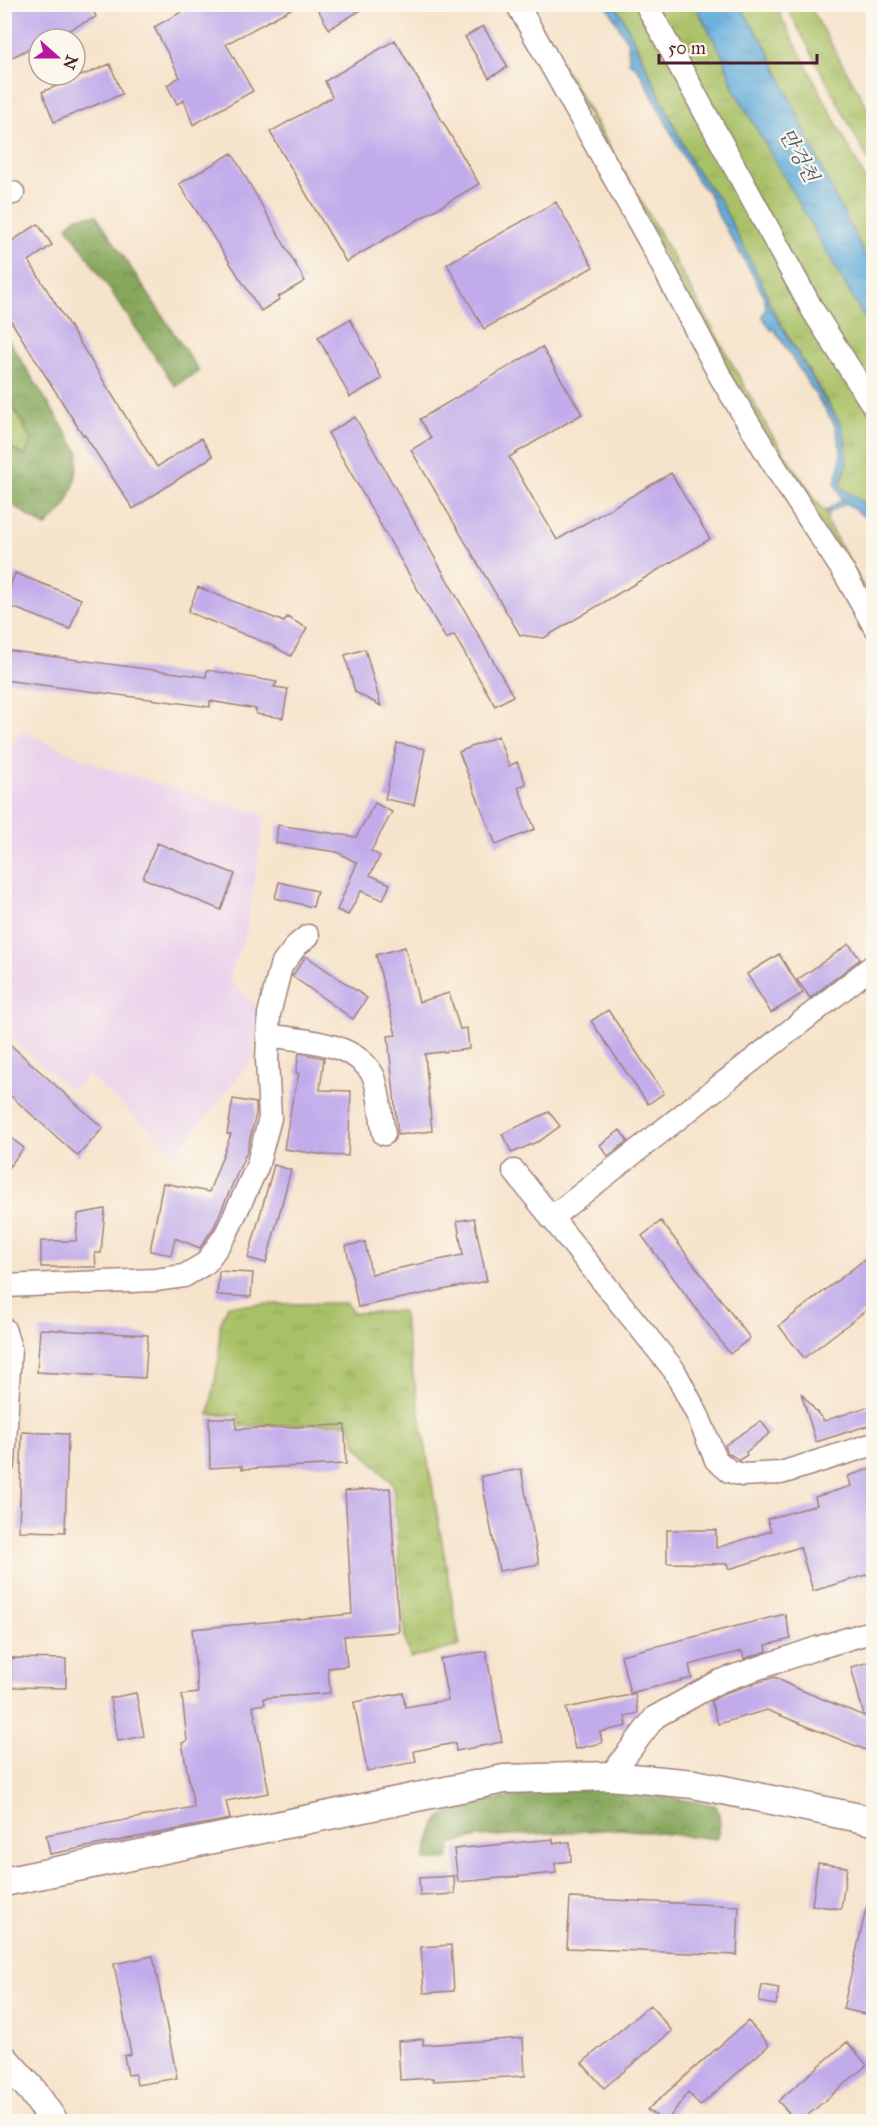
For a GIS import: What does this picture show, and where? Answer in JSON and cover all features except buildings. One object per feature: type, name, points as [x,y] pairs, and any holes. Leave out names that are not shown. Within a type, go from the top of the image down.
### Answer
[{"type":"street","points":[[517,4],[651,244],[720,376],[777,470],[845,574],[873,626]]},
{"type":"street","points":[[646,4],[812,309],[873,407]]},
{"type":"street","points":[[4,1286],[155,1280],[184,1276],[206,1263],[226,1234],[257,1167],[270,1118],[267,1060],[269,1014],[281,966],[297,945],[308,936]]},
{"type":"street","points":[[551,1218],[873,965]]},
{"type":"street","points":[[268,1035],[340,1048],[361,1060],[373,1076],[384,1134]]},
{"type":"street","points":[[514,1171],[674,1370],[698,1416],[716,1460],[729,1471],[742,1475],[782,1473],[873,1444]]},
{"type":"street","points":[[4,1329],[10,1348],[4,1463]]},
{"type":"street","points":[[610,1776],[655,1717],[692,1696],[720,1681],[747,1671],[873,1631]]},
{"type":"street","points":[[4,1882],[504,1779],[610,1776],[694,1784],[873,1821]]},
{"type":"street","points":[[4,2059],[32,2090],[54,2121]]},
{"type":"shaded area","points":[[21,731],[103,767],[265,815],[246,932],[228,979],[262,1012],[252,1060],[176,1153],[88,1075],[72,1090],[5,1033],[5,755]]},
{"type":"green space","points":[[528,5],[676,262],[770,432],[821,508],[828,514],[827,522],[873,604],[758,426]]},
{"type":"green space","points":[[616,5],[642,5],[873,414],[873,512],[840,486],[847,464],[845,438],[840,423],[770,306],[765,289],[720,201],[693,166]]},
{"type":"green space","points":[[649,5],[695,5],[723,57],[734,89],[873,333],[873,404]]},
{"type":"green space","points":[[739,5],[775,5],[873,194],[873,271],[830,187],[768,50]]},
{"type":"green space","points":[[786,5],[809,5],[873,118],[873,169]]},
{"type":"green space","points":[[96,215],[199,371],[175,386],[67,226],[77,217]]},
{"type":"green space","points":[[5,334],[79,453],[75,482],[65,507],[45,527],[11,504],[5,493],[5,444],[25,456],[31,440],[5,391]]},
{"type":"green space","points":[[4,391],[31,440],[26,457],[5,444]]},
{"type":"green space","points":[[345,1303],[355,1313],[402,1311],[460,1646],[410,1658],[405,1638],[393,1484],[357,1446],[349,1423],[241,1426],[238,1415],[209,1415],[219,1358],[220,1325],[228,1305]]},
{"type":"green space","points":[[590,1789],[637,1792],[715,1805],[719,1817],[718,1835],[716,1839],[621,1829],[478,1837],[451,1844],[448,1860],[425,1860],[435,1825],[449,1813],[465,1806],[509,1797]]},
{"type":"water","points":[[607,5],[615,5],[621,14],[693,166],[720,201],[765,289],[770,306],[840,423],[845,438],[847,464],[840,486],[872,510],[873,523],[845,503],[828,514],[826,510],[842,500],[835,483],[840,466],[841,450],[835,425],[774,329],[771,330],[762,316],[766,308],[764,297],[719,217],[708,192],[699,183],[687,164],[638,69],[629,62],[628,43]]},
{"type":"water","name":"만겅천","points":[[695,5],[739,5],[768,50],[830,187],[873,271],[873,333],[734,89],[723,57]]}]
